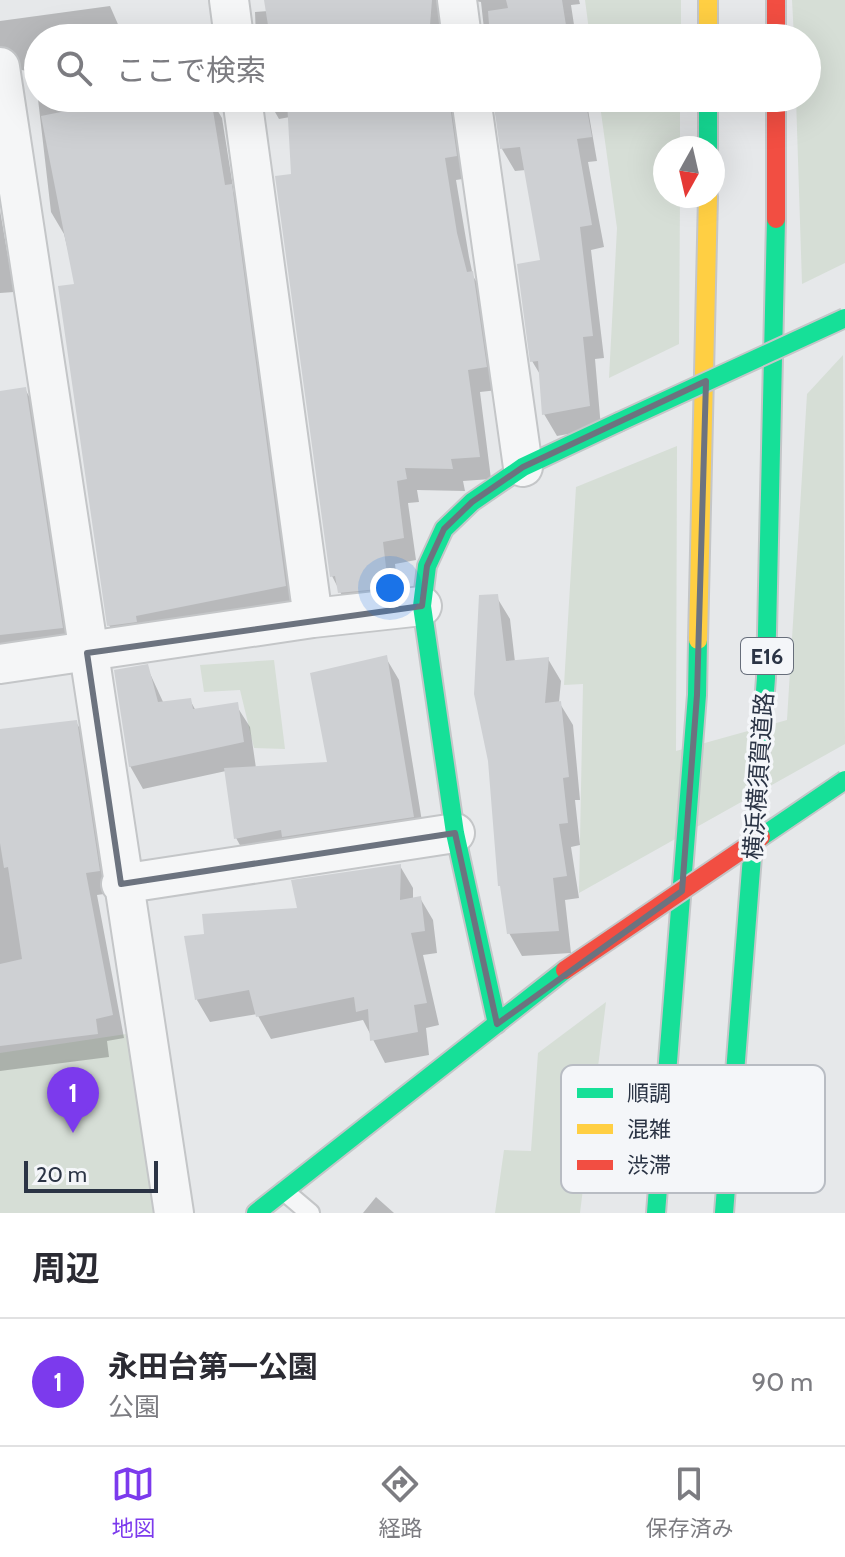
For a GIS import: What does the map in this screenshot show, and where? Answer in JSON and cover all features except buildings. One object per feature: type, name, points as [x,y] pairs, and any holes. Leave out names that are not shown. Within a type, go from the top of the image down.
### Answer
[{"type":"main road","points":[[708,0],[708,24]]},
{"type":"main road","points":[[776,0],[776,24]]},
{"type":"main road","points":[[708,112],[708,136]]},
{"type":"main road","name":"横浜横須賀道路","points":[[736,1065],[766,678],[776,283],[776,112]]},
{"type":"main road","points":[[668,1065],[697,695],[708,208]]},
{"type":"main road","points":[[497,1024],[455,833],[422,606],[427,566],[444,529],[472,502],[523,467],[845,318]]},
{"type":"main road","points":[[256,1213],[565,970],[845,780]]},
{"type":"main road","points":[[656,1213],[658,1193]]},
{"type":"main road","name":"横浜横須賀道路","points":[[724,1213],[726,1193]]},
{"type":"street","points":[[229,0],[232,24]]},
{"type":"street","points":[[457,0],[460,24]]},
{"type":"street","points":[[0,67],[121,884],[174,1213]]},
{"type":"street","points":[[244,112],[313,618]]},
{"type":"street","points":[[473,112],[523,467]]},
{"type":"street","points":[[0,664],[313,618],[422,606]]},
{"type":"street","points":[[121,884],[455,833]]},
{"type":"lane","points":[[284,1191],[310,1213]]},
{"type":"highlighted area","points":[[706,381],[697,695],[682,891],[497,1024],[455,833],[121,884],[87,653],[422,606],[427,566],[444,529],[472,502],[523,467]]},
{"type":"shaded area","points":[[585,0],[681,0],[681,24],[588,24]]},
{"type":"shaded area","points":[[792,0],[845,0],[845,263],[802,284],[796,112],[821,112],[821,24],[793,24]]},
{"type":"shaded area","points":[[601,112],[680,112],[680,136],[653,136],[653,208],[680,208],[679,344],[609,378],[617,228]]},
{"type":"shaded area","points":[[843,355],[845,744],[579,893],[583,684],[564,685],[576,487],[677,446],[676,751],[787,720],[807,394]]},
{"type":"shaded area","points":[[274,660],[285,749],[254,748],[240,690],[204,692],[200,665]]},
{"type":"shaded area","points":[[606,1002],[598,1065],[561,1065],[561,1193],[582,1193],[580,1213],[495,1213],[504,1150],[531,1151],[538,1053]]},
{"type":"shaded area","points":[[133,1033],[156,1213],[0,1213],[0,1053]]},
{"type":"traffic: fast","points":[[708,112],[708,136]]},
{"type":"traffic: fast","points":[[736,1065],[766,678],[776,219]]},
{"type":"traffic: fast","points":[[619,422],[845,318]]},
{"type":"traffic: fast","points":[[497,1024],[455,833],[422,606],[427,566],[444,529],[472,502],[523,467],[619,422]]},
{"type":"traffic: fast","points":[[668,1065],[697,695],[698,640]]},
{"type":"traffic: fast","points":[[761,837],[845,780]]},
{"type":"traffic: fast","points":[[256,1213],[565,970]]},
{"type":"traffic: fast","points":[[656,1213],[658,1193]]},
{"type":"traffic: fast","points":[[724,1213],[726,1193]]},
{"type":"traffic: slow","points":[[708,0],[708,24]]},
{"type":"traffic: slow","points":[[698,640],[708,208]]},
{"type":"traffic: jam","points":[[776,0],[776,24]]},
{"type":"traffic: jam","points":[[776,112],[776,219]]},
{"type":"traffic: jam","points":[[565,970],[761,837]]},
{"type":"place","name":"永田台第一公園","points":[[73,1133]]}]
